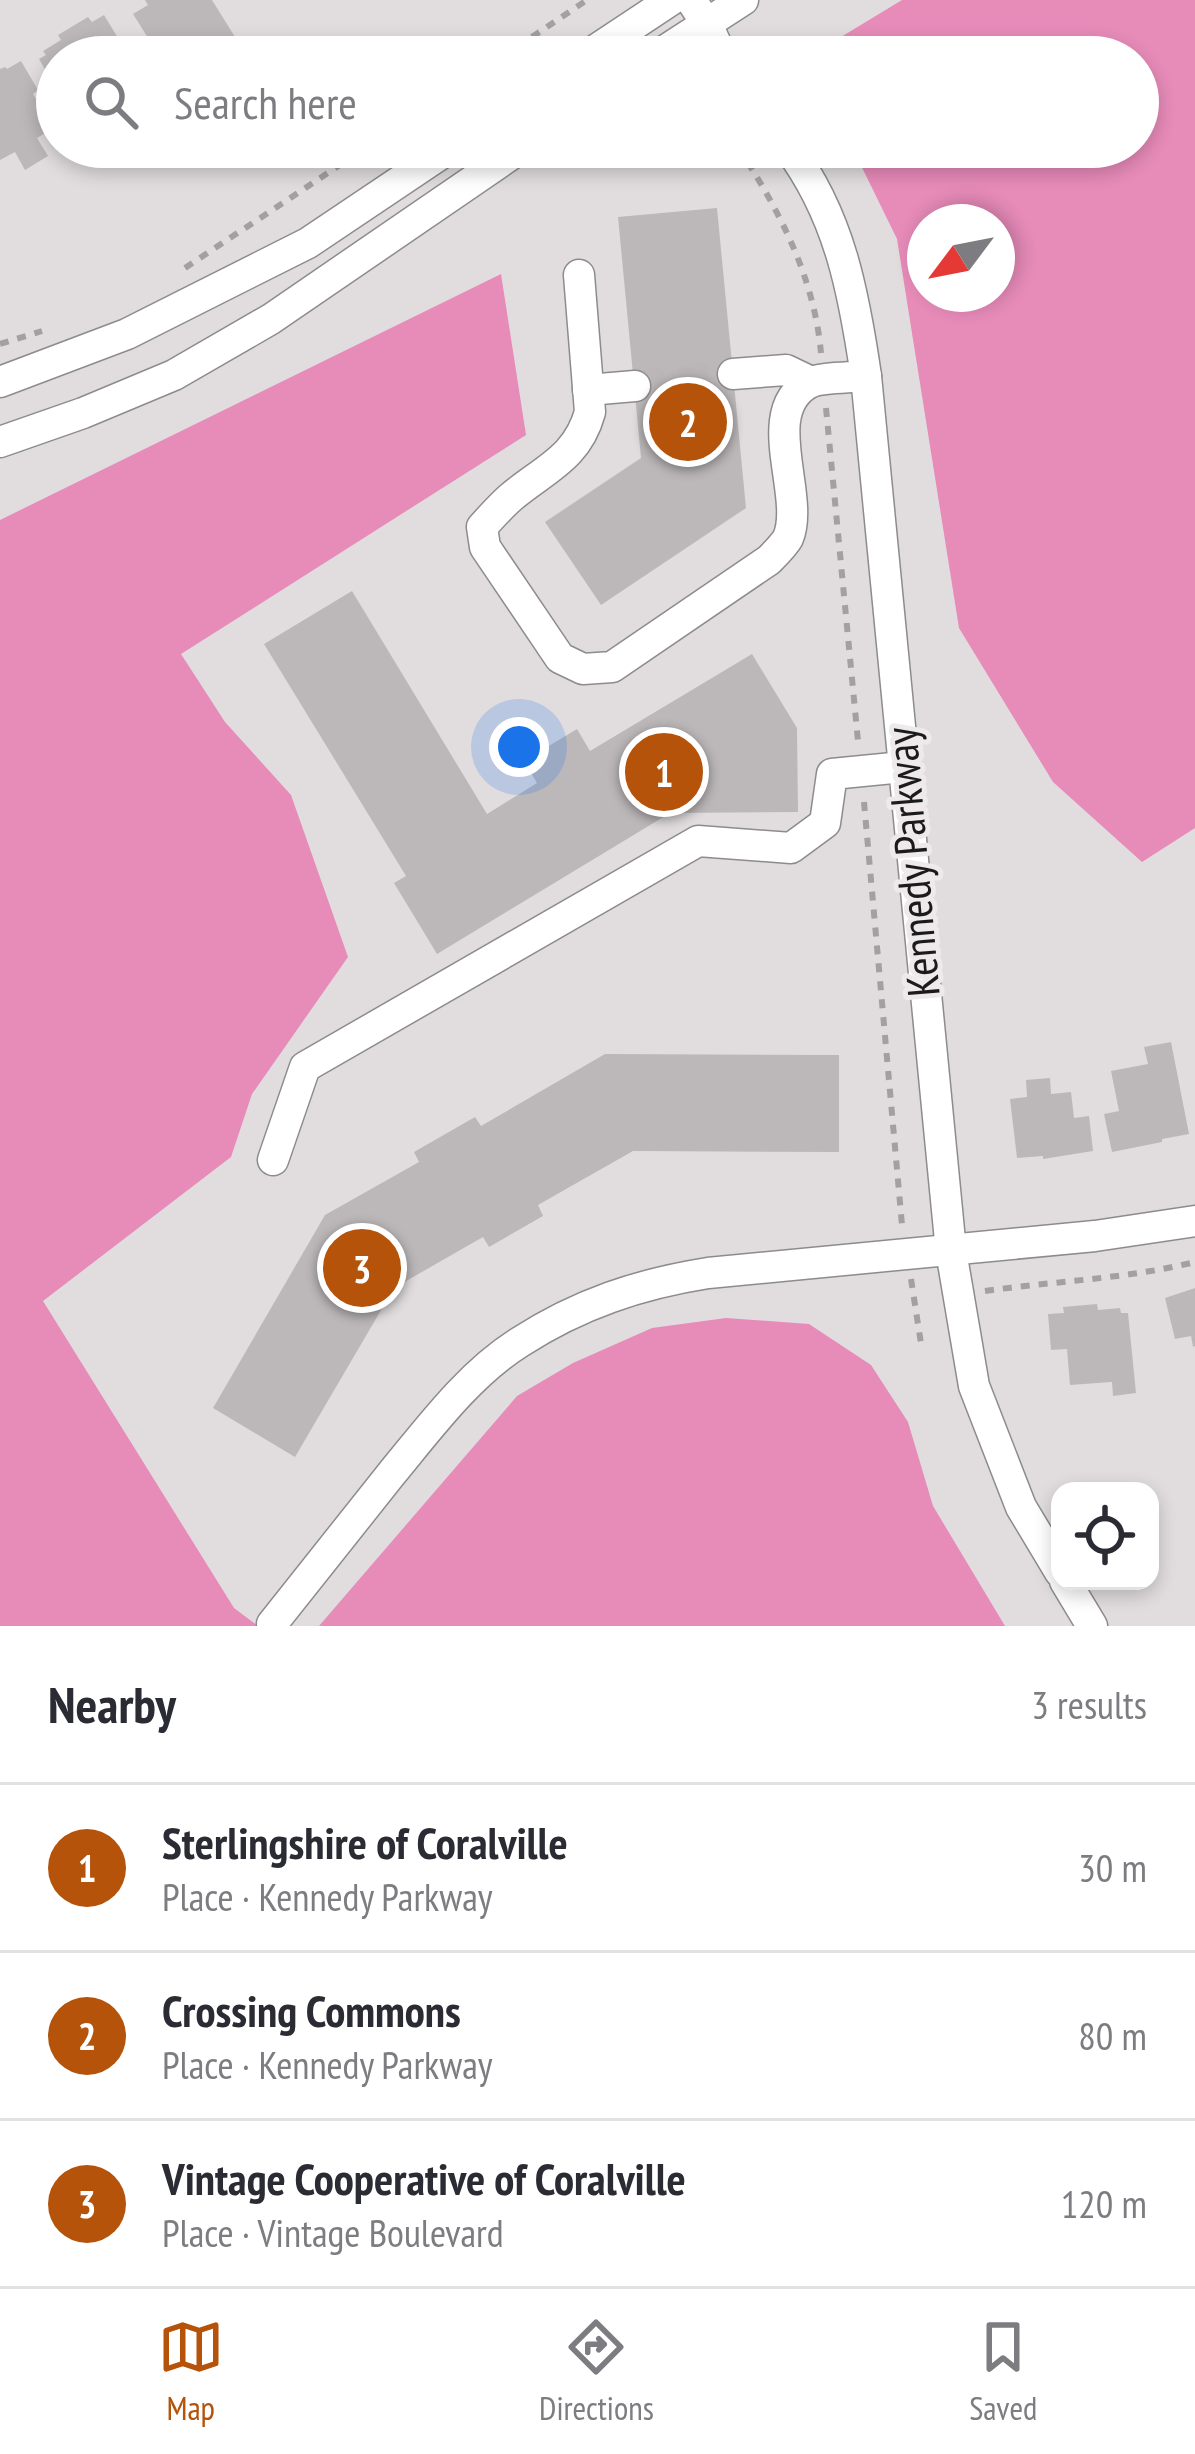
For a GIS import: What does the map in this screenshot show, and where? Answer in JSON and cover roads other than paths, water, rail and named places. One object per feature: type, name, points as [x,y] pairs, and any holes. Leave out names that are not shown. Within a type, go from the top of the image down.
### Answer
[{"type":"street","points":[[617,36],[671,0]]},
{"type":"street","points":[[676,36],[699,12],[742,0]]},
{"type":"street","points":[[0,382],[127,334],[308,243],[420,168]]},
{"type":"street","points":[[0,442],[174,375],[271,319],[491,168]]},
{"type":"street","name":"Kennedy Parkway","points":[[799,168],[838,241],[853,289],[866,376],[951,1251],[974,1386],[1021,1507],[1051,1557]]},
{"type":"street","points":[[579,275],[590,412],[584,434],[569,454],[509,499],[482,527],[485,547],[560,658],[583,670],[612,667],[770,560],[779,549],[788,537],[790,513],[784,436],[790,403],[811,382]]},
{"type":"street","points":[[733,374],[786,370],[811,382],[866,376]]},
{"type":"street","points":[[588,390],[634,386]]},
{"type":"street","points":[[274,1160],[304,1067],[698,841],[791,848],[826,823],[832,774],[903,767]]},
{"type":"street","points":[[272,1624],[441,1413],[515,1344],[571,1312],[611,1295],[675,1278],[1095,1236],[1195,1221]]},
{"type":"street","points":[[1070,1590],[1092,1626]]},
{"type":"tunnel","points":[[635,386],[733,374]]},
{"type":"place","name":"Crossing Commons","points":[[688,422]]},
{"type":"place","name":"Sterlingshire of Coralville","points":[[664,772]]},
{"type":"place","name":"Vintage Cooperative of Coralville","points":[[362,1268]]}]
